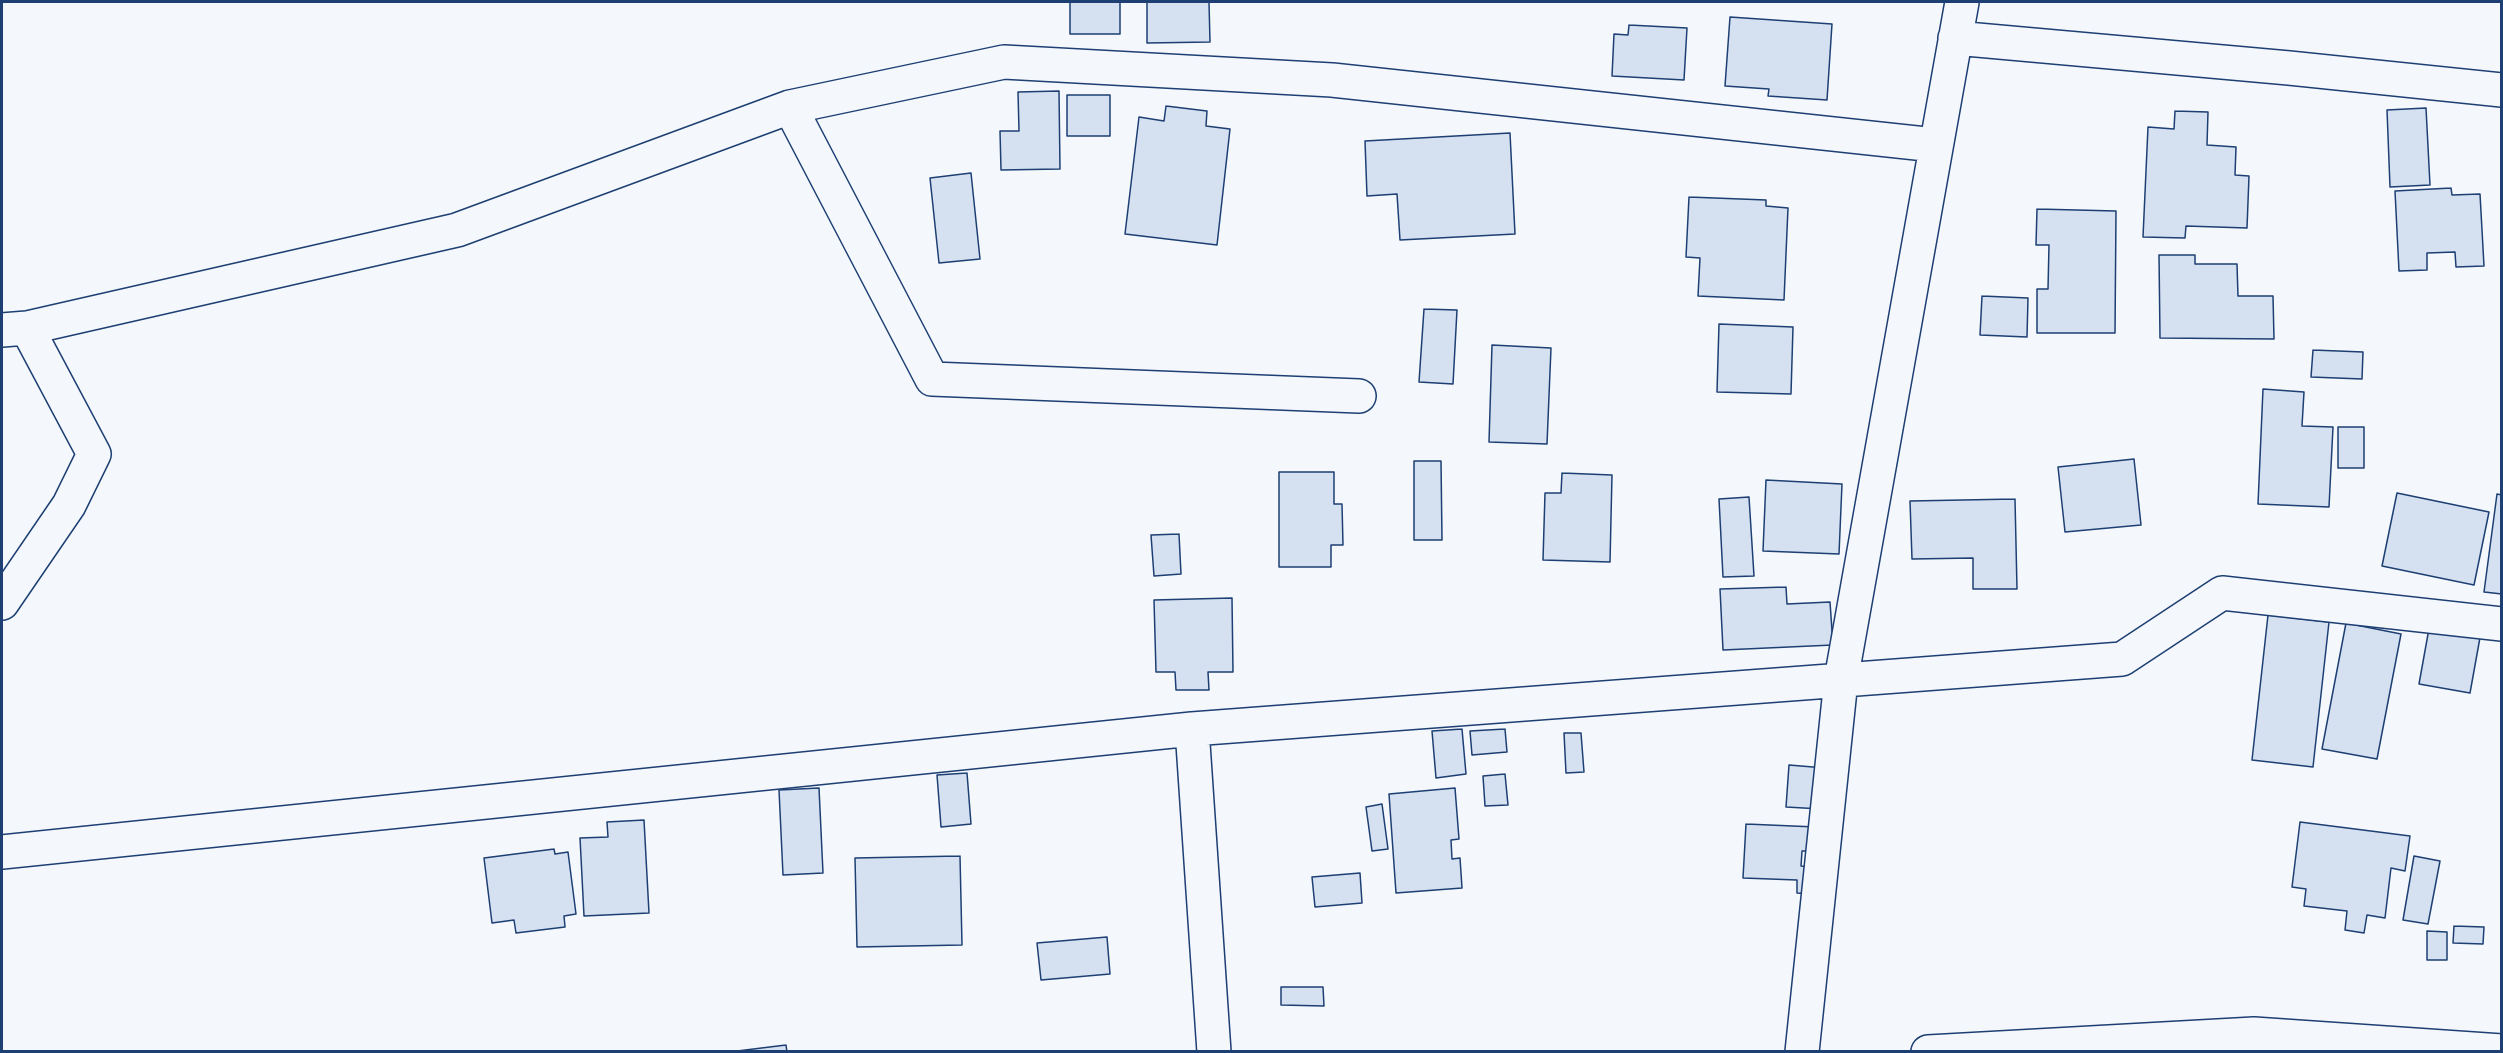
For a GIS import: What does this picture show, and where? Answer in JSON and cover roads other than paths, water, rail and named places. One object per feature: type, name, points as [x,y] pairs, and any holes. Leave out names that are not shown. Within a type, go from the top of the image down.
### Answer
[{"type":"street","points":[[1802,1052],[1842,680],[1962,2]]},
{"type":"street","points":[[1955,38],[2312,70],[2502,90]]},
{"type":"street","points":[[2,603],[69,505],[94,454],[14,329],[457,230],[790,106],[1004,62],[1332,80],[1935,146]]},
{"type":"street","points":[[790,106],[932,379],[1359,396]]},
{"type":"street","points":[[2,852],[1192,729],[2122,659],[2222,593],[2502,624]]},
{"type":"street","points":[[1192,729],[1214,1052]]},
{"type":"street","points":[[1928,1052],[2254,1034],[2502,1051]]}]
